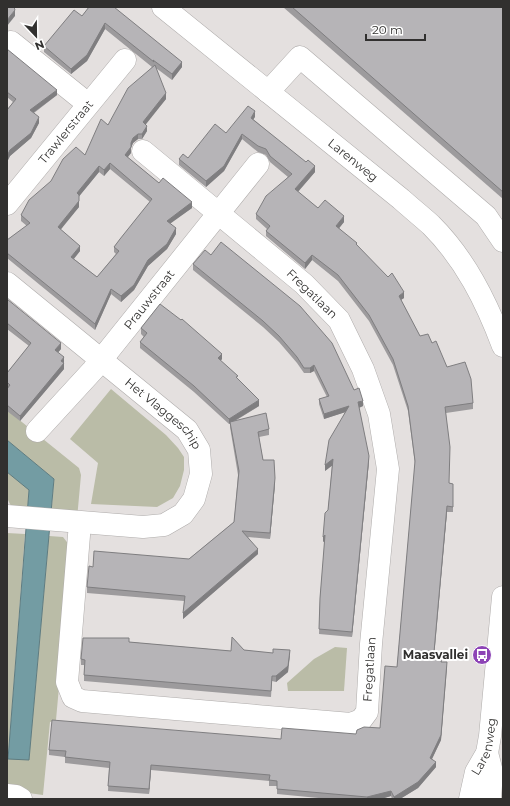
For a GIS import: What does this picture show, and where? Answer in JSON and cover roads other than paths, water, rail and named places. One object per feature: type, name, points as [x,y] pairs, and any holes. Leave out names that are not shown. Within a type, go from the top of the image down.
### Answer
[{"type":"street","name":"Larenweg","points":[[163,7],[401,199],[431,226],[464,265],[475,283],[487,306],[503,346]]},
{"type":"street","points":[[11,42],[88,104]]},
{"type":"street","points":[[268,92],[300,56],[486,216],[503,241]]},
{"type":"street","name":"Trawlerstraat","points":[[7,204],[125,60]]},
{"type":"street","name":"Fregatlaan","points":[[71,522],[67,682],[73,697],[82,701],[351,724],[361,720],[367,712],[388,469],[379,414],[363,369],[339,320],[304,284],[143,151]]},
{"type":"street","name":"Prauwstraat","points":[[37,431],[101,360],[258,164]]},
{"type":"street","name":"Het Vlaggeschip","points":[[7,283],[186,430],[199,450],[201,474],[194,499],[183,514],[164,525],[143,527],[7,516]]},
{"type":"street","name":"Larenweg","points":[[470,799],[476,772],[487,753],[503,597]]},
{"type":"street","points":[[487,753],[492,772],[490,799]]},
{"type":"street","points":[[7,795],[16,796],[21,799]]},
{"type":"water","points":[[7,440],[54,479],[29,760],[8,759],[29,490],[7,472]]},
{"type":"place","name":"Maasvallei","points":[[482,655]]}]
